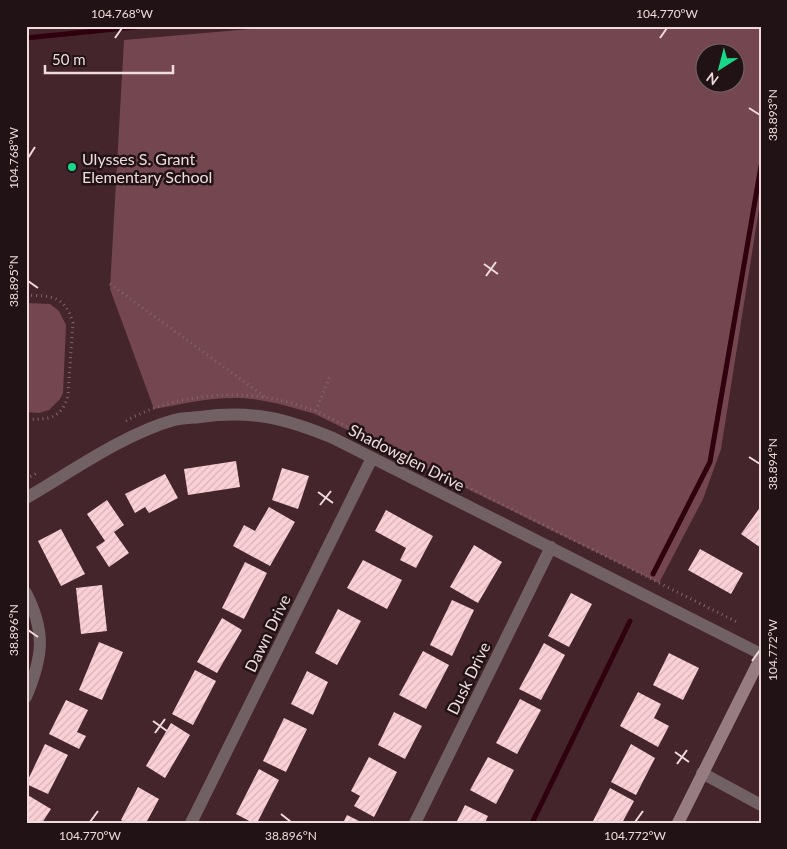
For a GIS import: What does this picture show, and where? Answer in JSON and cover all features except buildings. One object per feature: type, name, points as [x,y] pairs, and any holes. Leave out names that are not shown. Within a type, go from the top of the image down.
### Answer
[{"type":"street","name":"Shadowglen Drive","points":[[26,498],[113,447],[142,432],[175,420],[242,414],[270,416],[308,427],[333,438],[761,655]]},
{"type":"street","name":"Dawn Drive","points":[[191,823],[372,458]]},
{"type":"street","name":"Dusk Drive","points":[[414,823],[551,547]]},
{"type":"street","points":[[26,593],[35,611],[41,634],[40,657],[34,680],[26,697]]},
{"type":"street","points":[[678,823],[761,655]]},
{"type":"street","points":[[702,773],[761,805]]},
{"type":"path","points":[[110,284],[272,402]]},
{"type":"path","points":[[26,295],[51,296],[60,301],[71,315],[73,323],[68,395],[65,406],[53,417],[45,420],[26,419]]},
{"type":"path","points":[[315,414],[330,376]]},
{"type":"shaded area","points":[[284,26],[761,26],[761,196],[721,449],[703,499],[659,583],[315,414],[268,402],[239,398],[207,400],[154,409],[110,289],[124,40]]},
{"type":"shaded area","points":[[26,303],[50,304],[59,311],[66,325],[63,393],[49,410],[39,413],[26,412]]},
{"type":"waterway","points":[[26,38],[145,26]]},
{"type":"waterway","points":[[653,574],[710,462],[761,166]]},
{"type":"waterway","points":[[532,823],[630,621]]},
{"type":"place","name":"Ulysses S. Grant Elementary School","points":[[72,167]]}]
